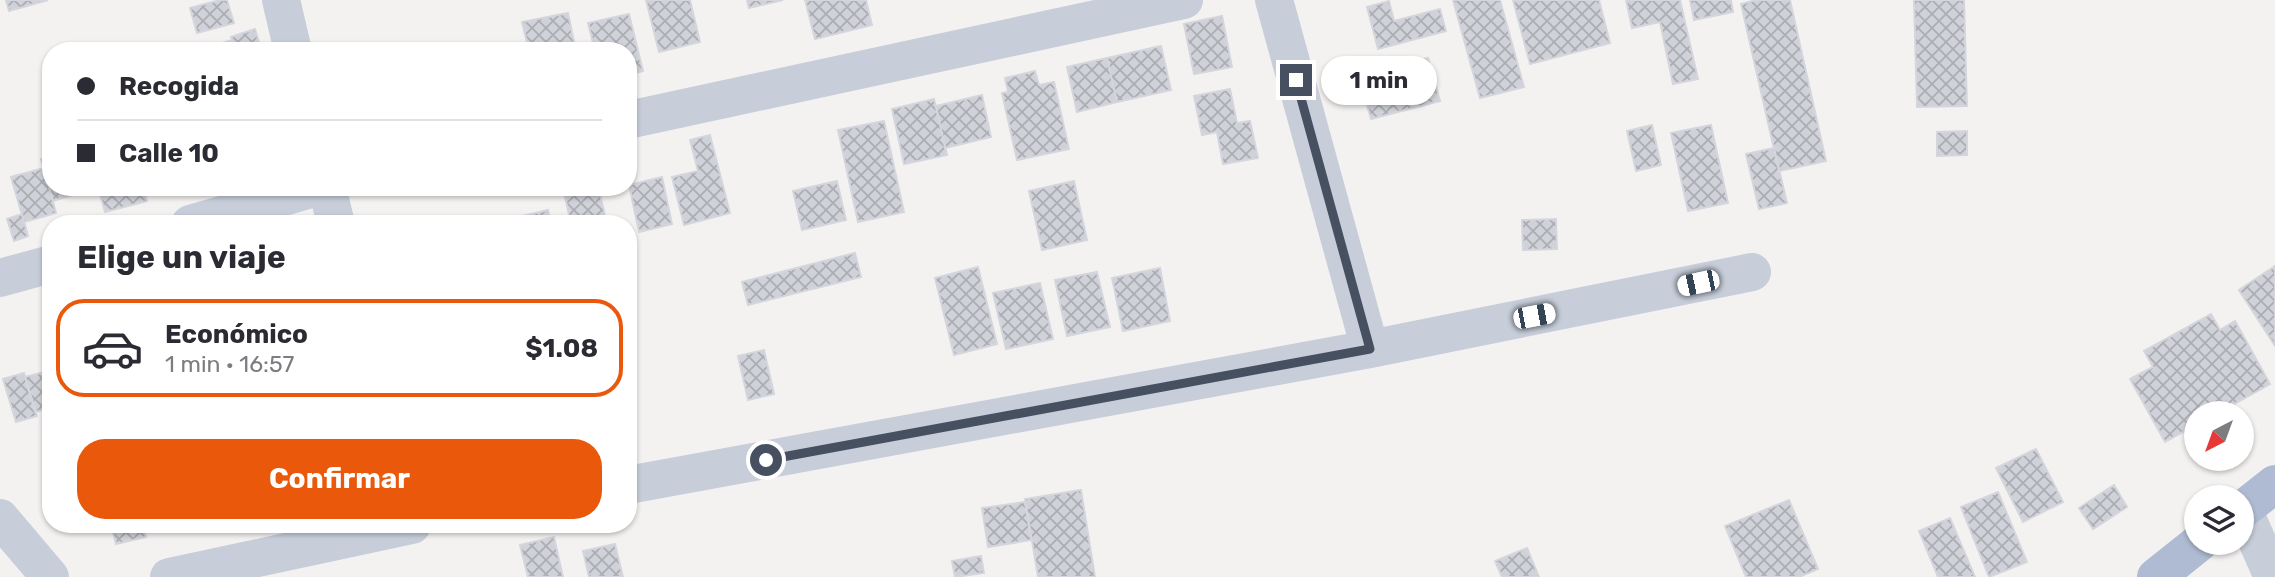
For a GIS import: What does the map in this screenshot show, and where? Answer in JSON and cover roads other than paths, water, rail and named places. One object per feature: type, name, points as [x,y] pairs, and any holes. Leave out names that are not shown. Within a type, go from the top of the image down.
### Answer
[{"type":"main road","points":[[2254,500],[2275,484]]},
{"type":"main road","points":[[2156,577],[2184,555]]},
{"type":"street","points":[[281,0],[291,42]]},
{"type":"street","points":[[637,118],[1184,0]]},
{"type":"street","points":[[1274,0],[1370,349]]},
{"type":"street","points":[[221,215],[287,196]]},
{"type":"street","points":[[329,196],[334,215]]},
{"type":"street","points":[[0,278],[42,266]]},
{"type":"street","points":[[637,483],[1370,349],[1752,272]]},
{"type":"street","points":[[0,518],[34,574]]},
{"type":"street","points":[[169,577],[374,533]]},
{"type":"street","points":[[2254,535],[2273,577]]}]
